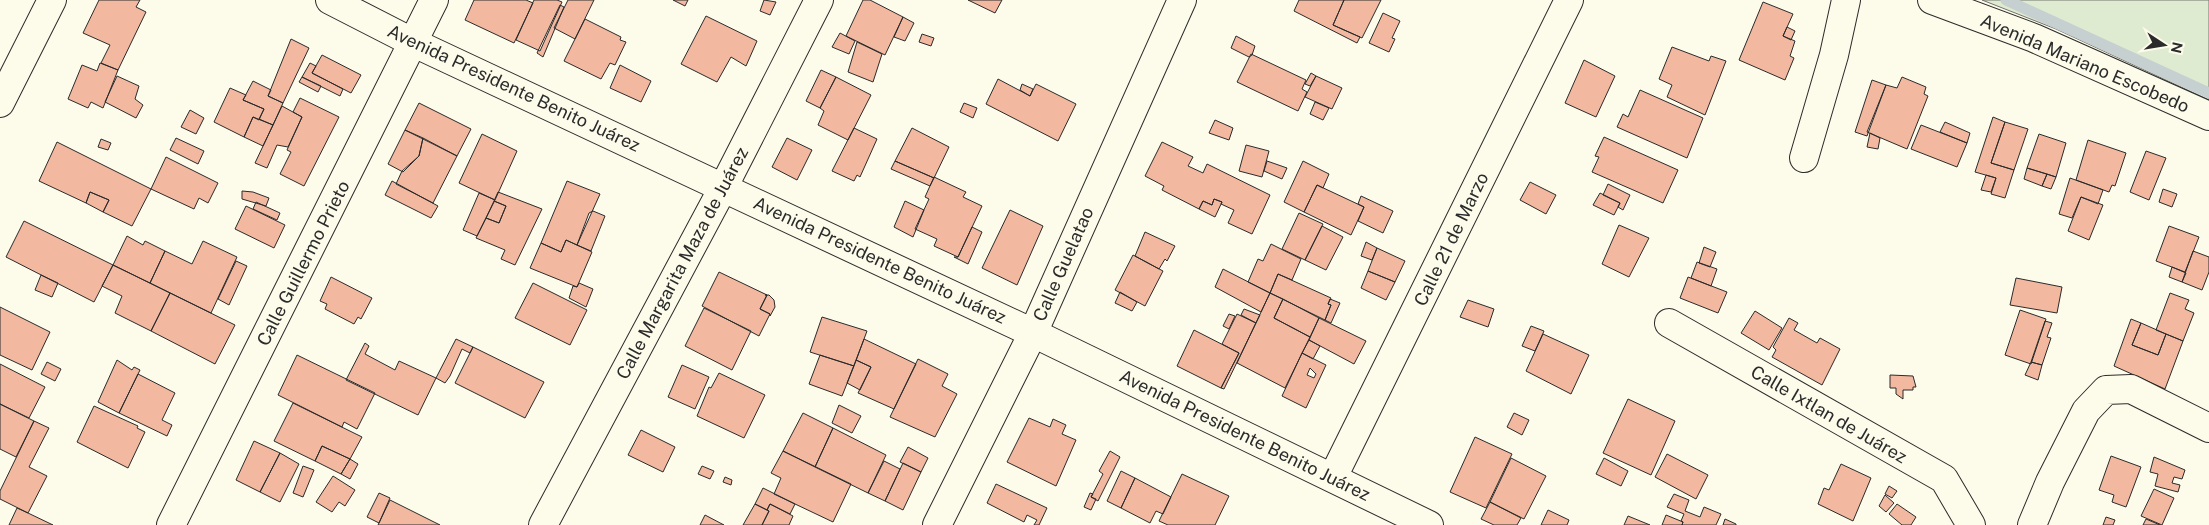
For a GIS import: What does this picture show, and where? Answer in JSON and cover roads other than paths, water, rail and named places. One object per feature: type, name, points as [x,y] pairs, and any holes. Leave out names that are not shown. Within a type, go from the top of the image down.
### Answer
[{"type":"street","points":[[0,103],[52,0]]},
{"type":"street","name":"Avenida Presidente Benito Juárez","points":[[330,0],[414,43],[724,186],[1333,477],[1429,525]]},
{"type":"street","name":"Calle Guillermo Prieto","points":[[170,525],[434,0]]},
{"type":"street","name":"Calle Margarita Maza de Juárez","points":[[543,525],[724,186],[819,0]]},
{"type":"street","name":"Calle Guelatao","points":[[937,525],[1033,333],[1182,0]]},
{"type":"street","name":"Calle 21 de Marzo","points":[[1333,477],[1569,0]]},
{"type":"street","points":[[1804,158],[1834,55],[1846,0]]},
{"type":"street","name":"Avenida Mariano Escobedo","points":[[1932,0],[2034,38],[2209,116]]},
{"type":"street","name":"Calle Ixtlan de Juárez","points":[[1669,322],[1944,480],[1972,525]]},
{"type":"street","points":[[2032,525],[2050,482],[2086,411],[2106,390],[2131,389],[2209,428]]},
{"type":"waterway","points":[[2006,0],[2209,93]]}]
